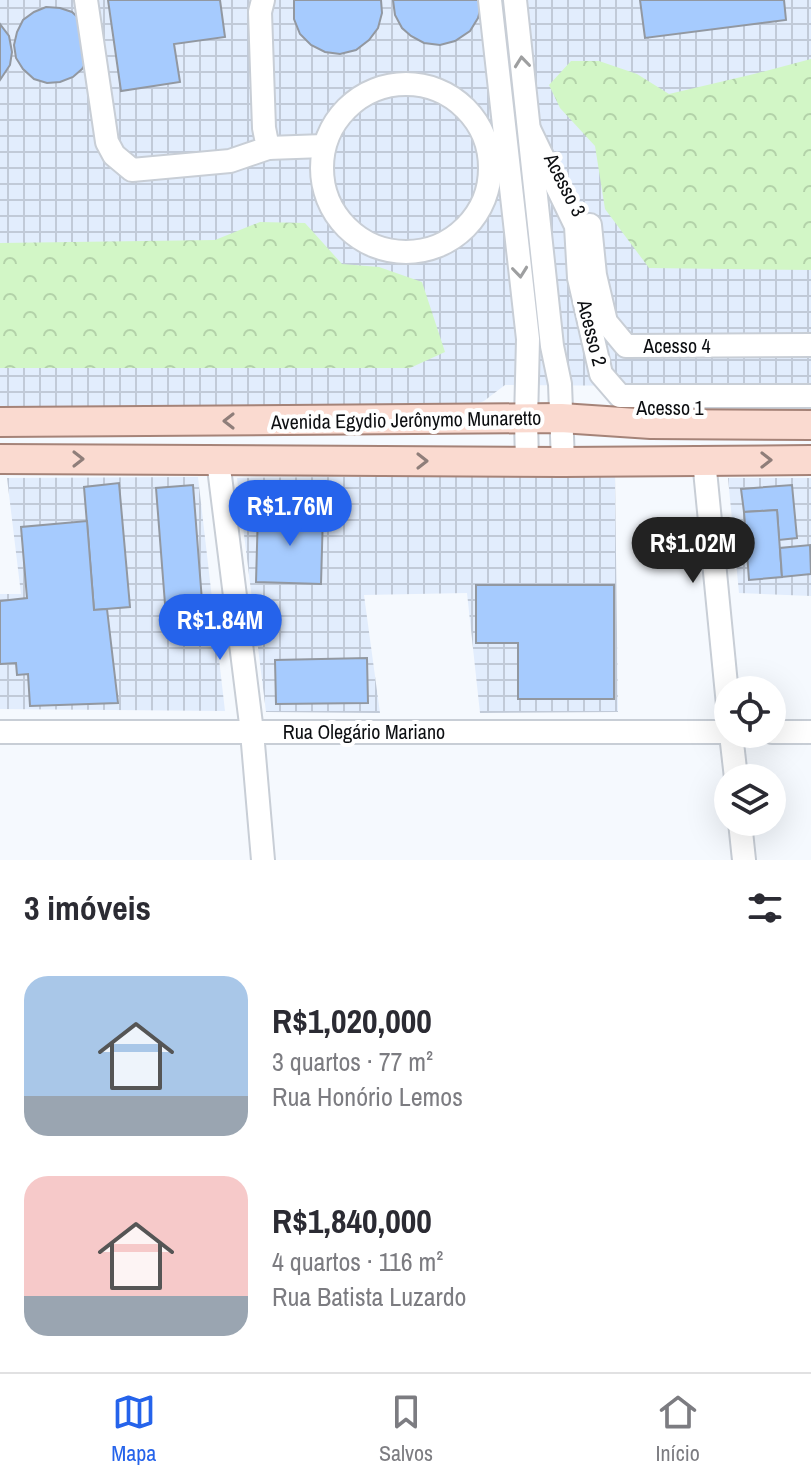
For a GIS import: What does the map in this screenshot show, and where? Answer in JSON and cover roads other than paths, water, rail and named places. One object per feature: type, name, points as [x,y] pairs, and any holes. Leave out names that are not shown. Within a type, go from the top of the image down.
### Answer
[{"type":"main road","name":"Avenida Egydio Jerônymo Munaretto","points":[[0,422],[561,418],[651,424],[811,425]]},
{"type":"main road","name":"Avenida Egydio Jerônymo Munaretto","points":[[0,459],[811,460]]},
{"type":"street","points":[[86,0],[107,142],[114,155],[132,170],[230,161],[268,148],[324,146]]},
{"type":"street","points":[[263,0],[260,12],[264,128],[268,148]]},
{"type":"street","points":[[490,0],[528,339],[527,462]]},
{"type":"street","points":[[515,0],[552,346],[560,384],[563,462]]},
{"type":"street","points":[[487,141],[494,126],[497,56]]},
{"type":"street","points":[[491,171],[485,199],[469,225],[436,247],[407,253],[378,248],[352,234],[338,219],[324,193],[320,164],[327,135],[343,111],[378,87],[408,83],[437,88],[462,104],[481,127],[487,141],[491,171],[501,198],[514,218]]},
{"type":"street","name":"Acesso 4","points":[[529,122],[589,222],[595,275],[606,322],[626,346],[811,345]]},
{"type":"street","name":"Acesso 3","points":[[529,122],[584,224],[592,291],[603,326],[625,355],[811,354]]},
{"type":"street","name":"Acesso 2","points":[[529,122],[576,226],[579,278],[601,374],[620,396],[811,396]]},
{"type":"street","name":"Acesso 1","points":[[529,122],[569,227],[573,282],[589,381],[610,408],[811,407]]},
{"type":"street","points":[[218,460],[252,732],[263,860]]},
{"type":"street","points":[[704,460],[725,676]]},
{"type":"street","name":"Rua Olegário Mariano","points":[[0,732],[714,733]]},
{"type":"street","points":[[786,732],[811,732]]},
{"type":"street","points":[[741,836],[744,860]]}]
